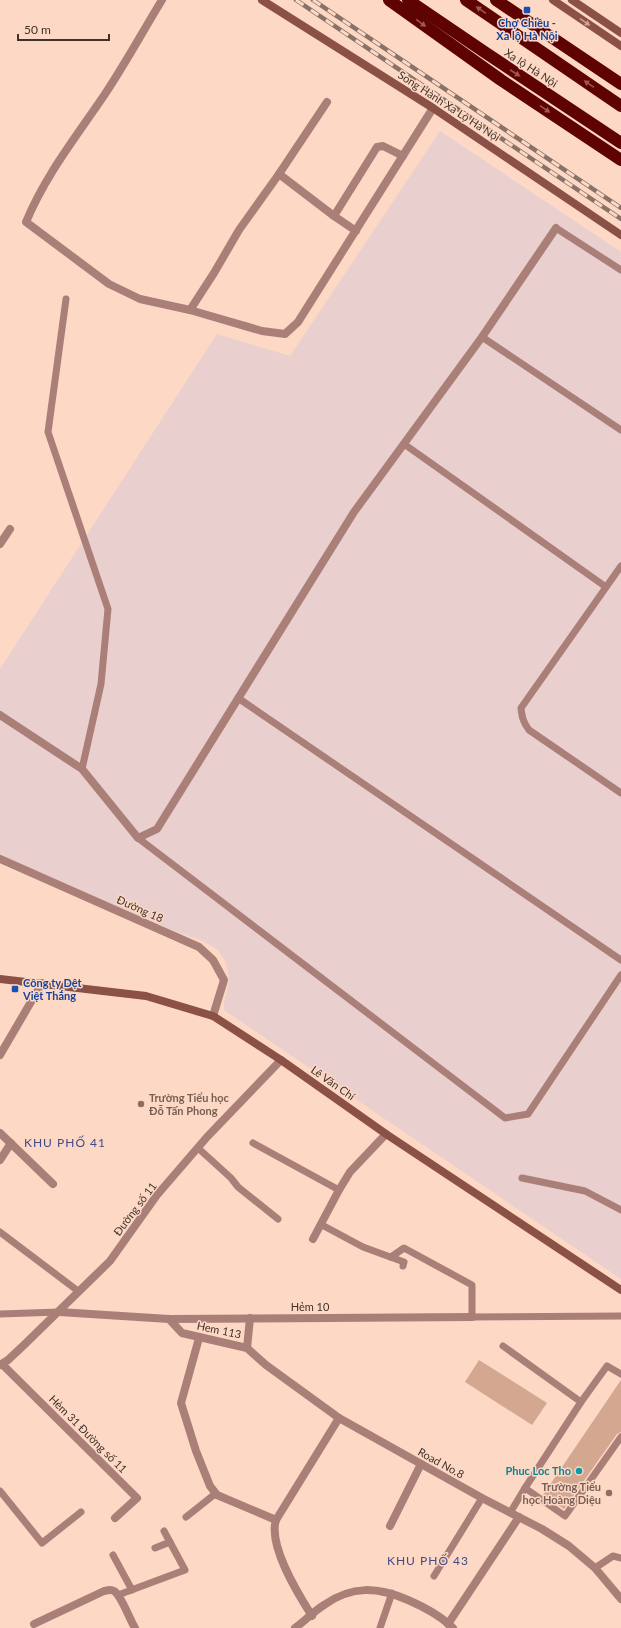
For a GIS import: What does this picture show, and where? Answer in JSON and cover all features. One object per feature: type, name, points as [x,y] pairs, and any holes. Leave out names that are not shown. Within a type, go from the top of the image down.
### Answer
[{"type":"highway","points":[[389,0],[501,80],[621,160]]},
{"type":"highway","name":"Xa lộ Hà Nội","points":[[408,0],[621,143]]},
{"type":"highway","name":"Xa lộ Hà Nội","points":[[466,0],[621,106]]},
{"type":"highway","points":[[496,0],[621,84]]},
{"type":"highway","points":[[483,51],[501,80]]},
{"type":"main road","name":"Song Hành Xa Lộ Hà Nội","points":[[262,0],[433,108],[621,235]]},
{"type":"main road","points":[[553,0],[621,46]]},
{"type":"main road","points":[[572,0],[621,33]]},
{"type":"main road","name":"Lê Văn Chí","points":[[0,979],[146,996],[213,1016],[281,1060],[386,1134],[621,1290]]},
{"type":"street","points":[[162,0],[105,94],[67,146],[36,198],[26,222],[109,284],[140,299],[190,310],[262,331],[285,334],[298,322],[433,108]]},
{"type":"street","points":[[190,310],[239,230],[279,174],[327,102]]},
{"type":"street","points":[[334,216],[377,147],[383,146],[403,156]]},
{"type":"street","points":[[279,174],[356,231]]},
{"type":"street","points":[[0,715],[82,768],[138,838],[157,829],[354,512],[482,337],[556,228]]},
{"type":"street","points":[[0,544],[10,529]]},
{"type":"street","name":"Đường 18","points":[[0,859],[198,947],[213,960],[224,980],[213,1016]]},
{"type":"street","points":[[0,1055],[42,983]]},
{"type":"street","name":"Đường số 11","points":[[1,1365],[59,1312],[78,1291],[110,1261],[157,1195],[198,1148],[281,1060]]},
{"type":"street","points":[[0,1134],[53,1184]]},
{"type":"street","points":[[313,1239],[350,1172],[386,1134]]},
{"type":"street","points":[[0,1160],[11,1143]]},
{"type":"street","name":"Hẻm 10","points":[[59,1312],[169,1319],[472,1317]]},
{"type":"street","points":[[248,1348],[250,1318]]},
{"type":"street","name":"Hem 113","points":[[169,1319],[182,1334],[248,1348]]},
{"type":"street","points":[[199,1338],[181,1403],[196,1451],[210,1486],[215,1494],[276,1520]]},
{"type":"street","name":"Road No.8","points":[[248,1348],[266,1365],[339,1418],[482,1498],[542,1529],[569,1546],[595,1568],[621,1599]]},
{"type":"street","name":"Hẻm 31 Đường số 11","points":[[1,1365],[137,1498],[115,1518]]},
{"type":"street","points":[[312,1616],[290,1579],[274,1532],[276,1520],[339,1418]]},
{"type":"street","points":[[390,1526],[421,1464]]},
{"type":"street","points":[[295,1628],[312,1616],[323,1605],[353,1591],[372,1590],[392,1593],[421,1606],[450,1626],[519,1517]]},
{"type":"street","points":[[34,1624],[104,1591],[112,1590],[118,1595],[135,1628]]},
{"type":"lane","points":[[556,228],[621,270]]},
{"type":"lane","points":[[66,299],[48,432],[108,609],[100,684],[82,768]]},
{"type":"lane","points":[[482,337],[621,430]]},
{"type":"lane","points":[[404,444],[606,587]]},
{"type":"lane","points":[[621,566],[521,708],[524,723],[529,730],[621,793]]},
{"type":"lane","points":[[238,698],[621,960]]},
{"type":"lane","points":[[138,838],[505,1118],[528,1114],[621,975]]},
{"type":"lane","points":[[253,1143],[339,1190]]},
{"type":"lane","points":[[198,1148],[231,1178],[238,1187],[278,1219]]},
{"type":"lane","points":[[522,1178],[585,1191],[621,1210]]},
{"type":"lane","points":[[322,1224],[363,1248],[404,1262],[403,1266]]},
{"type":"lane","points":[[0,1232],[78,1291]]},
{"type":"lane","points":[[391,1257],[404,1248],[472,1285],[472,1317]]},
{"type":"lane","name":"Hẻm 10","points":[[0,1314],[59,1312]]},
{"type":"lane","name":"Hẻm 10","points":[[472,1317],[621,1316]]},
{"type":"lane","points":[[503,1346],[581,1402]]},
{"type":"lane","points":[[510,1513],[581,1402],[607,1366],[621,1374]]},
{"type":"lane","points":[[525,1488],[565,1516],[621,1437]]},
{"type":"lane","points":[[0,1491],[43,1543],[81,1512]]},
{"type":"lane","points":[[186,1517],[215,1494]]},
{"type":"lane","points":[[434,1576],[482,1498]]},
{"type":"lane","points":[[118,1595],[185,1570],[164,1531]]},
{"type":"lane","points":[[155,1548],[170,1542]]},
{"type":"lane","points":[[112,1555],[132,1590]]},
{"type":"lane","points":[[595,1568],[613,1556],[621,1558]]},
{"type":"lane","points":[[380,1628],[392,1593]]},
{"type":"shaded area","points":[[440,131],[621,252],[621,1279],[224,1010],[224,1003],[229,982],[228,971],[225,961],[218,950],[203,941],[179,933],[0,855],[0,669],[217,334],[290,356]]},
{"type":"building","points":[[479,1360],[547,1403],[532,1425],[465,1382]]},
{"type":"building","name":"Phuc Loc Tho","points":[[621,1380],[621,1432],[617,1434],[564,1509],[543,1495]]},
{"type":"railway","points":[[296,0],[621,219]]},
{"type":"railway","points":[[313,0],[621,208]]},
{"type":"place","name":"Chợ Chiều - Xa lộ Hà Nội","points":[[527,10]]},
{"type":"place","name":"Công ty Dệt Việt Thắng","points":[[15,989]]},
{"type":"place","name":"Trường Tiểu học Đỗ Tấn Phong","points":[[141,1104]]},
{"type":"place","name":"Phuc Loc Tho","points":[[579,1471]]},
{"type":"place","name":"Trường Tiểu học Hoàng Diệu","points":[[609,1493]]},
{"type":"district","name":"KHU PHỐ 41","points":[[65,1143]]},
{"type":"district","name":"KHU PHỐ 43","points":[[428,1561]]}]
